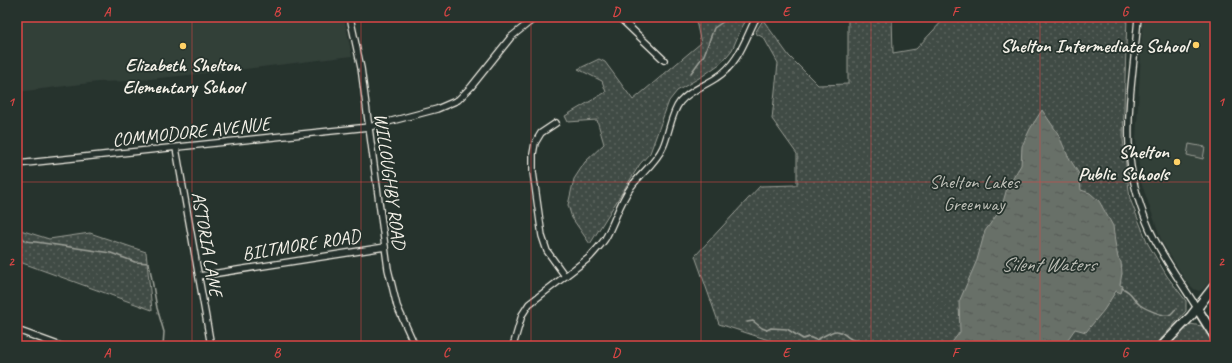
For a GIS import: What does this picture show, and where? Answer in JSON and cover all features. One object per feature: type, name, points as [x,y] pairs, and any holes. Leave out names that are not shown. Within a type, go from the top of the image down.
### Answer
[{"type":"main road","points":[[1162,346],[1191,316],[1215,285]]},
{"type":"main road","points":[[1197,308],[1215,337]]},
{"type":"street","name":"WILLOUGHBY ROAD","points":[[350,17],[361,68],[388,269],[395,299],[415,346]]},
{"type":"street","name":"COMMODORE AVENUE","points":[[17,164],[369,127],[438,109],[458,100],[471,87],[511,37],[536,17]]},
{"type":"street","points":[[619,17],[664,60]]},
{"type":"street","points":[[514,346],[520,322],[526,308],[590,257],[606,238],[626,194],[659,156],[680,102],[690,94],[717,78],[731,66],[739,54],[757,17]]},
{"type":"street","points":[[1138,17],[1129,125],[1130,158],[1136,189],[1151,231],[1164,256],[1197,308]]},
{"type":"street","points":[[556,123],[541,133],[535,143],[533,154],[533,172],[542,236],[547,251],[565,276]]},
{"type":"street","name":"ASTORIA LANE","points":[[176,148],[211,346]]},
{"type":"street","name":"BILTMORE ROAD","points":[[199,276],[385,247]]},
{"type":"street","points":[[17,330],[61,346]]},
{"type":"shaded area","name":"Elizabeth Shelton Elementary School","points":[[17,17],[344,17],[352,56],[245,69],[131,81],[98,82],[17,92]]},
{"type":"shaded area","name":"Shelton Public Schools","points":[[1143,17],[1215,17],[1215,275],[1203,289],[1199,291],[1194,289],[1186,281],[1162,242],[1141,182],[1136,141]]},
{"type":"green space","points":[[695,17],[748,17],[732,50],[721,63],[677,91],[669,101],[650,153],[640,164],[590,244],[572,218],[568,205],[574,179],[585,162],[604,144],[597,120],[568,122],[565,116],[606,92],[602,81],[578,69],[599,59],[605,62],[633,100],[701,43]]},
{"type":"green space","name":"Shelton Lakes Greenway","points":[[848,17],[892,17],[893,53],[916,49],[946,17],[1127,17],[1123,139],[1130,199],[1148,244],[1167,276],[1186,301],[1186,311],[1163,337],[1153,346],[787,346],[719,324],[695,256],[760,186],[797,185],[797,154],[772,119],[778,63],[764,38],[755,33],[763,20],[789,56],[818,85],[848,84]]},
{"type":"green space","points":[[1189,144],[1205,147],[1203,159],[1187,155]]},
{"type":"green space","points":[[17,229],[49,239],[90,233],[146,252],[152,310],[17,261]]},
{"type":"green space","points":[[1190,324],[1202,326],[1215,342],[1215,346],[1167,346]]},
{"type":"water","name":"Silent Waters","points":[[1042,110],[1057,132],[1068,156],[1079,174],[1081,190],[1090,193],[1099,201],[1113,226],[1118,258],[1121,262],[1122,273],[1120,285],[1123,286],[1121,293],[1116,291],[1104,310],[1086,332],[1075,329],[1063,346],[949,346],[960,332],[959,302],[977,260],[985,231],[1001,209],[1007,188],[1021,165],[1022,146],[1030,129]]},
{"type":"waterway","points":[[691,73],[704,55],[714,28],[730,17]]},
{"type":"waterway","points":[[17,229],[22,238],[26,241],[111,253],[135,262],[149,263],[157,308],[164,332],[163,346]]},
{"type":"waterway","points":[[1122,288],[1129,292],[1137,303],[1154,312],[1162,315],[1169,315],[1176,309]]},
{"type":"waterway","points":[[1211,311],[1215,313]]},
{"type":"waterway","points":[[747,322],[753,321],[767,330],[771,328],[787,329],[803,339],[809,337],[816,340],[829,333],[837,331],[843,333],[852,340],[861,340],[865,346]]},
{"type":"waterway","points":[[923,346],[939,346]]},
{"type":"place","name":"Shelton Intermediate School","points":[[1196,45]]},
{"type":"place","name":"Elizabeth Shelton Elementary School","points":[[183,46]]},
{"type":"place","name":"Shelton Public Schools","points":[[1177,162]]}]
